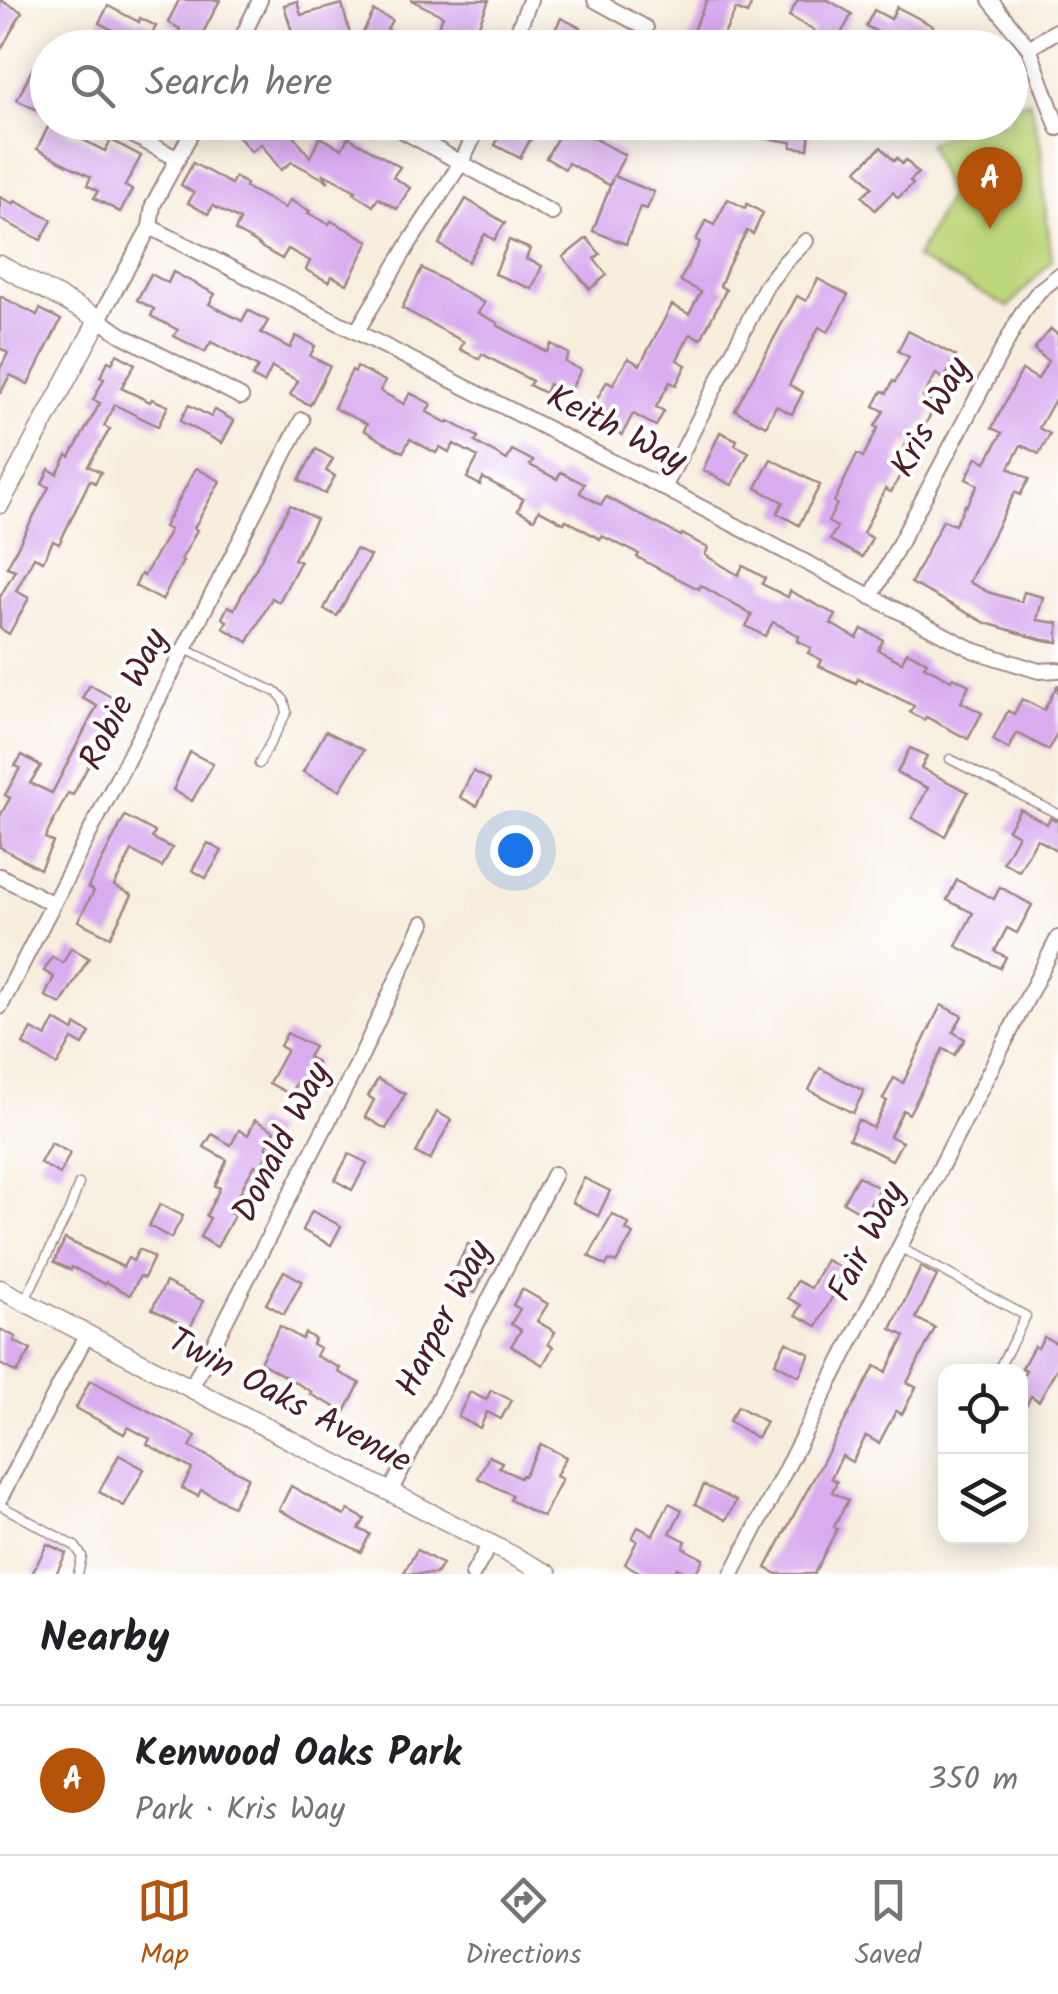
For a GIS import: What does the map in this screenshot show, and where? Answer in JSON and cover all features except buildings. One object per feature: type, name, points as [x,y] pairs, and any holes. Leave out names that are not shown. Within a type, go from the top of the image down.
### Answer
[{"type":"street","points":[[245,30],[260,0]]},
{"type":"street","points":[[518,30],[530,0]]},
{"type":"street","points":[[595,0],[646,28]]},
{"type":"street","points":[[990,0],[1014,30]]},
{"type":"street","points":[[1058,30],[1029,48],[1058,128]]},
{"type":"street","points":[[142,140],[178,159]]},
{"type":"street","points":[[0,504],[150,227],[153,205],[188,140]]},
{"type":"street","points":[[419,140],[552,214]]},
{"type":"street","points":[[358,332],[472,140]]},
{"type":"street","name":"Keith Way","points":[[150,227],[975,651],[1039,671],[1058,670]]},
{"type":"street","points":[[664,488],[766,286],[806,241]]},
{"type":"street","points":[[0,265],[241,397]]},
{"type":"street","name":"Kris Way","points":[[871,597],[1022,314],[1058,276]]},
{"type":"street","name":"Robie Way","points":[[0,1006],[302,420]]},
{"type":"street","points":[[0,876],[53,904]]},
{"type":"street","name":"Donald Way","points":[[190,1388],[356,1067],[423,923]]},
{"type":"street","name":"Fair Way","points":[[732,1574],[1058,938]]},
{"type":"street","name":"Harper Way","points":[[390,1492],[554,1174]]},
{"type":"street","name":"Twin Oaks Avenue","points":[[0,1289],[548,1574]]},
{"type":"street","points":[[0,1501],[87,1334]]},
{"type":"street","points":[[474,1574],[490,1544]]},
{"type":"lane","points":[[185,649],[278,693],[284,700],[287,712],[258,764]]},
{"type":"lane","points":[[950,759],[1058,814]]},
{"type":"lane","points":[[24,1302],[79,1184]]},
{"type":"lane","points":[[899,1247],[1026,1316],[1002,1364]]},
{"type":"lane","points":[[0,1501],[75,1546],[82,1556],[78,1574]]},
{"type":"green space","points":[[1028,100],[1041,148],[1052,260],[1008,307],[916,258],[949,196],[928,143],[1028,140]]},
{"type":"place","name":"Kenwood Oaks Park","points":[[990,229]]}]
